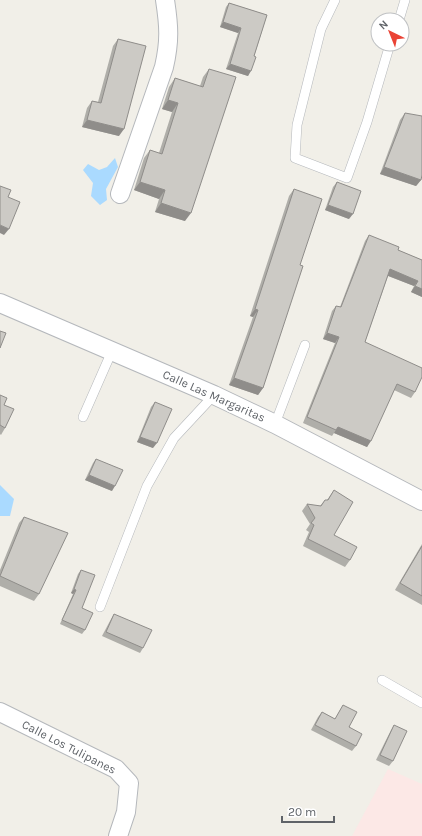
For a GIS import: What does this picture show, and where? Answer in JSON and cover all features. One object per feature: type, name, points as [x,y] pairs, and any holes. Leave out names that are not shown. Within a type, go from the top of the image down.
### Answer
[{"type":"street","points":[[120,194],[164,67],[168,49],[169,30],[165,0]]},
{"type":"street","name":"Calle Las Margaritas","points":[[0,304],[214,394],[275,424],[422,501]]},
{"type":"street","name":"Calle Los Tulipanes","points":[[0,712],[116,769],[129,783],[126,812],[118,836]]},
{"type":"lane","points":[[335,0],[321,29],[298,125],[295,158],[347,178],[367,122],[388,52]]},
{"type":"lane","points":[[401,12],[405,0]]},
{"type":"lane","points":[[275,424],[305,345]]},
{"type":"lane","points":[[82,417],[112,351]]},
{"type":"lane","points":[[100,607],[147,486],[174,438],[214,394]]},
{"type":"lane","points":[[382,680],[422,703]]},
{"type":"shaded area","points":[[388,769],[422,784],[422,836],[352,836]]},
{"type":"water","points":[[115,158],[118,167],[106,189],[107,200],[100,205],[91,196],[93,183],[83,170],[88,164],[99,170],[107,167]]},
{"type":"water","points":[[0,485],[14,499],[10,516],[0,516]]},
{"type":"building","points":[[229,3],[267,15],[254,56],[256,57],[251,71],[230,64],[241,28],[223,22]]},
{"type":"building","points":[[118,39],[146,46],[124,129],[87,120],[92,101],[101,103]]},
{"type":"building","points":[[209,69],[236,77],[191,213],[161,203],[165,190],[140,182],[150,150],[162,154],[178,103],[168,100],[175,78],[203,87]]},
{"type":"building","points":[[405,113],[422,116],[421,180],[384,167]]},
{"type":"building","points":[[337,182],[361,191],[353,214],[328,205]]},
{"type":"building","points":[[0,186],[11,190],[8,197],[20,202],[9,229],[0,225]]},
{"type":"building","points":[[294,189],[322,199],[300,265],[303,266],[263,388],[234,378],[258,310],[255,309]]},
{"type":"building","points":[[369,235],[399,247],[398,250],[422,260],[422,289],[415,286],[418,281],[390,269],[365,342],[422,368],[422,377],[415,392],[397,384],[371,441],[338,427],[336,430],[307,417],[339,337],[327,333],[336,306],[341,307]]},
{"type":"building","points":[[0,331],[6,333],[0,348]]},
{"type":"building","points":[[0,395],[7,398],[4,405],[14,409],[5,428],[0,425]]},
{"type":"building","points":[[155,402],[172,409],[157,443],[140,437]]},
{"type":"building","points":[[96,459],[123,470],[115,486],[89,475]]},
{"type":"building","points":[[334,490],[353,502],[334,535],[357,547],[350,560],[308,539],[314,525],[311,523],[315,518],[307,504],[321,506],[325,500],[328,500]]},
{"type":"building","points":[[24,517],[68,533],[39,594],[0,576]]},
{"type":"building","points":[[422,546],[422,596],[400,583]]},
{"type":"building","points":[[81,570],[95,575],[82,608],[93,613],[85,630],[62,620],[76,590],[74,589]]},
{"type":"building","points":[[114,614],[152,630],[143,648],[106,632]]},
{"type":"building","points":[[343,705],[357,712],[349,727],[362,734],[356,746],[315,725],[322,712],[335,719]]},
{"type":"building","points":[[394,725],[407,731],[393,761],[380,755]]}]
